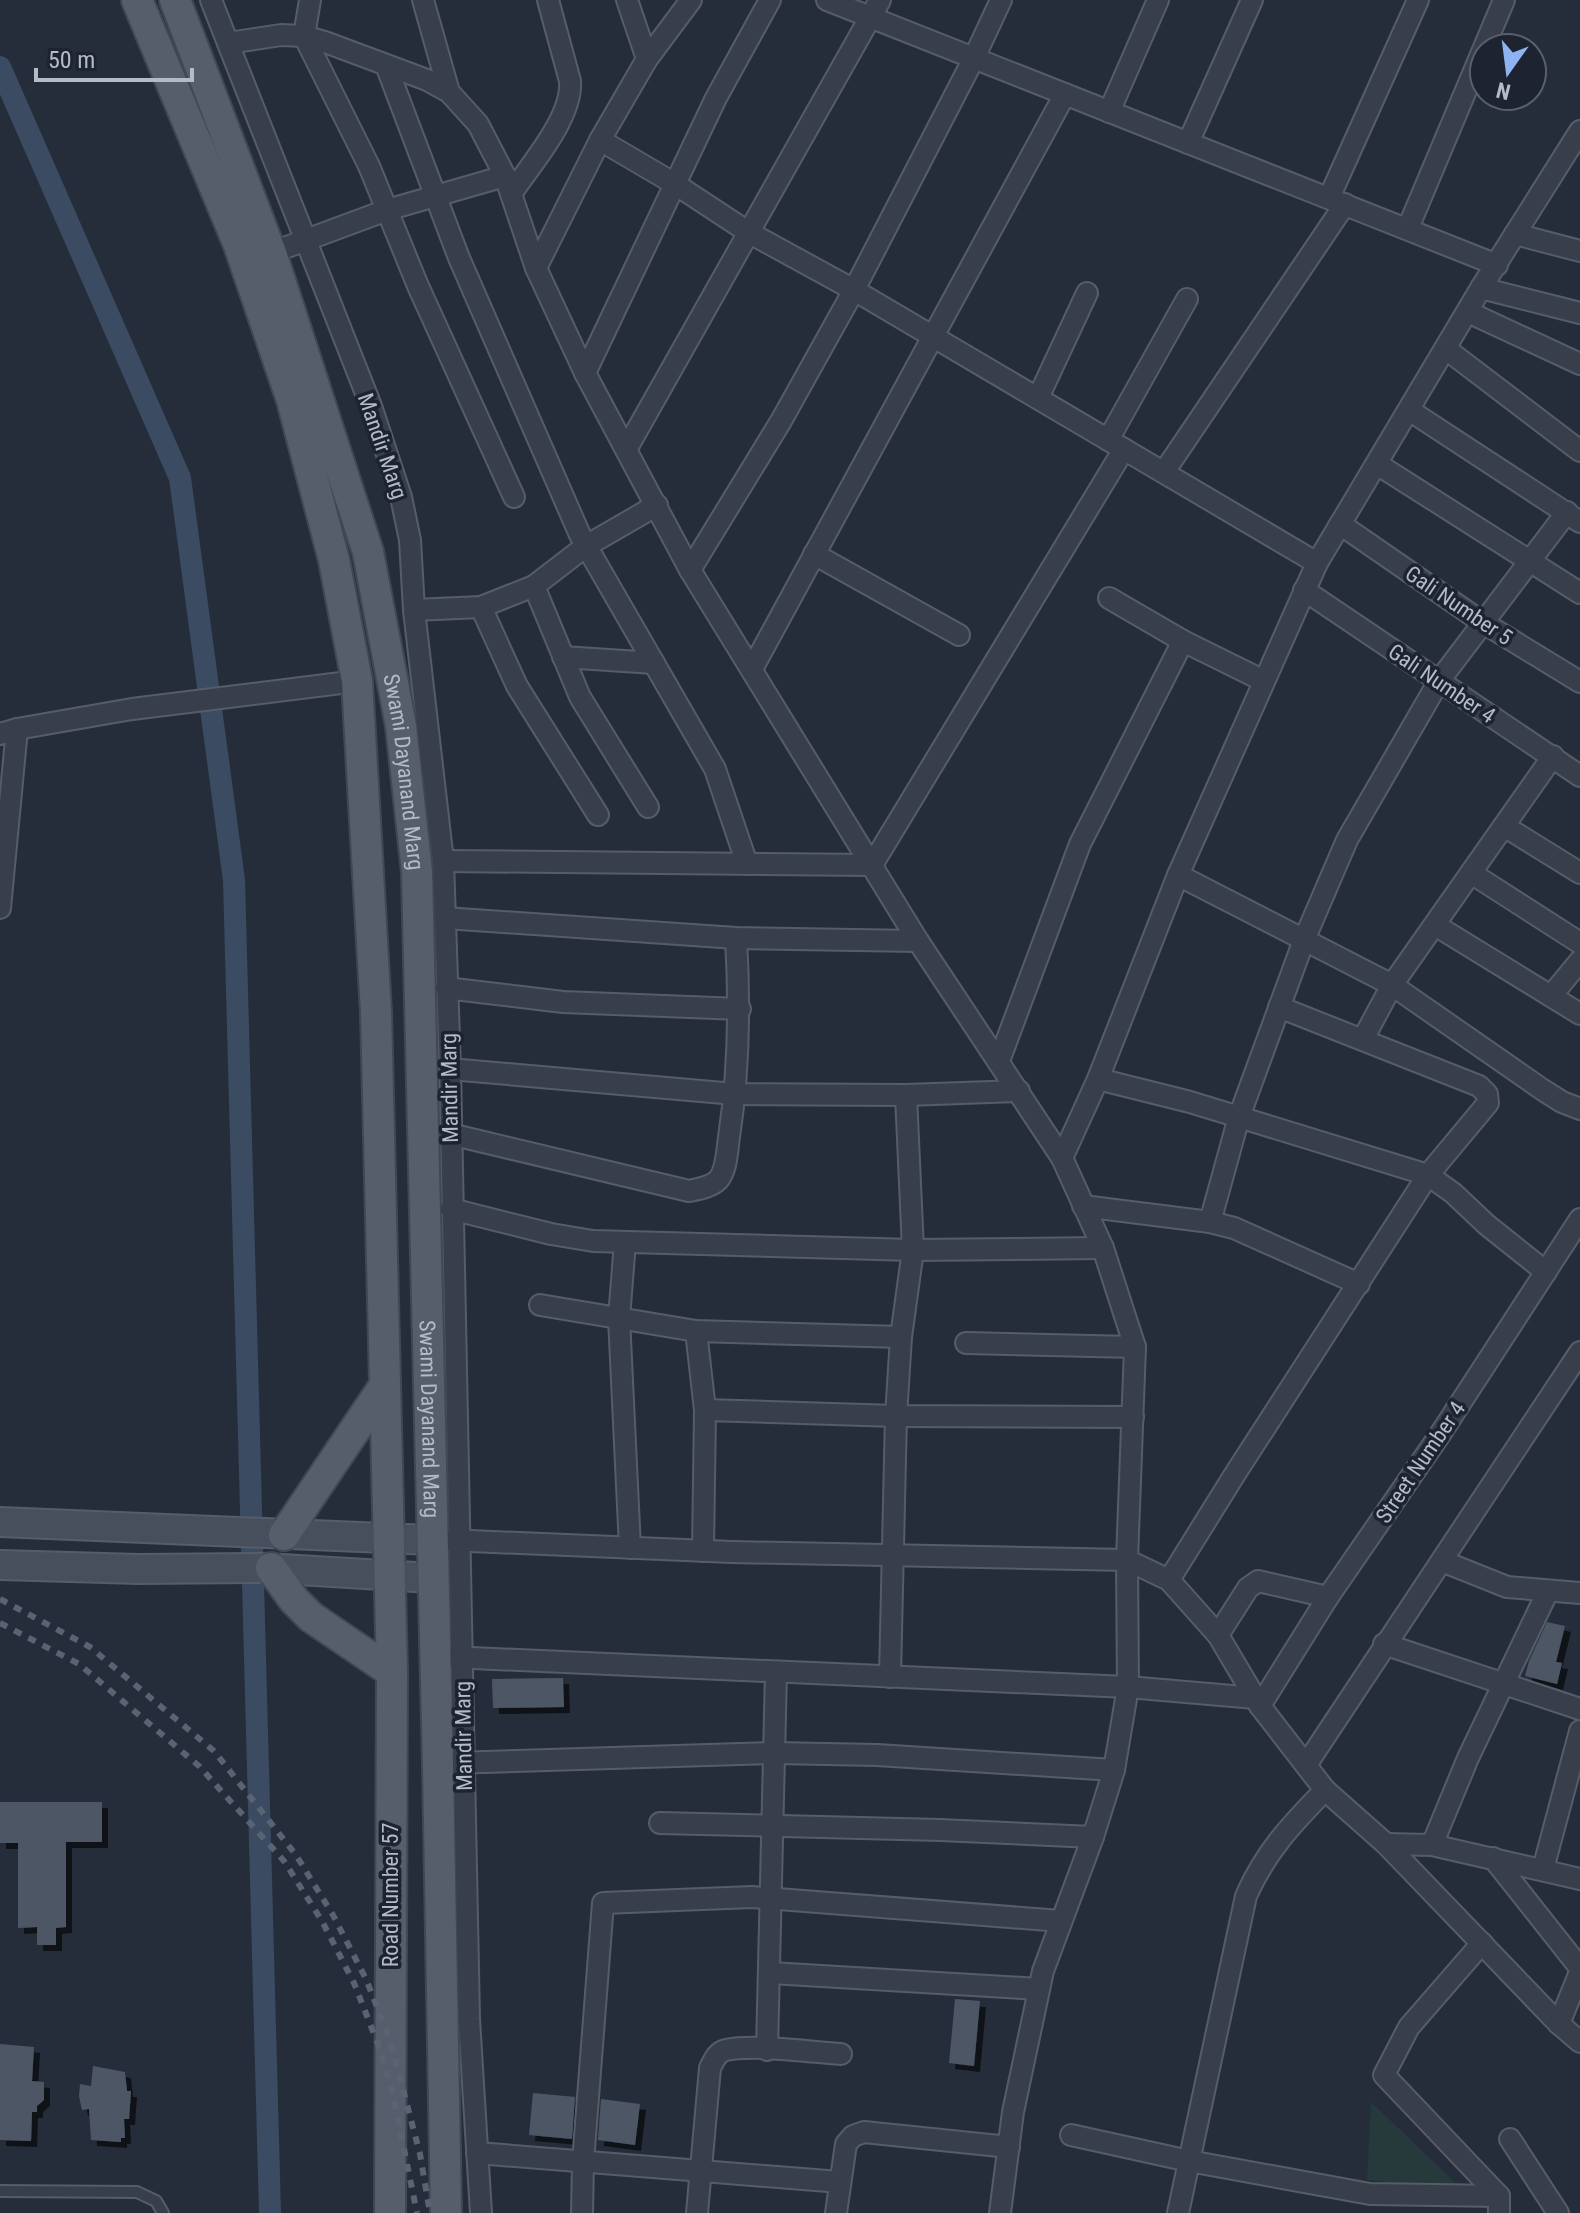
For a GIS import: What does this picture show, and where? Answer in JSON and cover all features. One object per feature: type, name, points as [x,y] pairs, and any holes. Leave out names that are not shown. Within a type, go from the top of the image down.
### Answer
[{"type":"main road","name":"Swami Dayanand Marg","points":[[137,0],[239,245],[292,400],[334,560],[357,681],[376,1012],[390,1576]]},
{"type":"main road","name":"Swami Dayanand Marg","points":[[175,0],[271,253],[368,552],[401,726],[417,872],[445,1540],[432,1578]]},
{"type":"main road","points":[[284,1535],[385,1385]]},
{"type":"main road","points":[[0,1522],[445,1540]]},
{"type":"main road","points":[[0,1565],[139,1569],[268,1568],[432,1578],[448,1657],[451,1763],[446,2213]]},
{"type":"main road","points":[[268,1568],[311,1617],[392,1672]]},
{"type":"main road","name":"Road Number 57","points":[[390,1576],[390,2213]]},
{"type":"street","name":"Mandir Marg","points":[[211,0],[371,406],[401,497],[410,540],[414,610],[443,861],[445,918],[451,1209],[445,1540],[448,1657]]},
{"type":"street","points":[[310,0],[304,36],[369,166],[418,286],[514,497]]},
{"type":"street","points":[[423,0],[449,92]]},
{"type":"street","points":[[271,253],[387,210],[435,197],[508,185],[561,118],[571,95],[548,0]]},
{"type":"street","points":[[627,0],[647,59]]},
{"type":"street","points":[[536,268],[600,140],[647,59],[691,0]]},
{"type":"street","points":[[585,373],[716,98],[770,0]]},
{"type":"street","points":[[827,0],[875,9],[974,58],[1497,265]]},
{"type":"street","points":[[690,570],[781,421],[854,290],[1001,0]]},
{"type":"street","points":[[1109,112],[1158,0]]},
{"type":"street","points":[[1188,143],[1252,0]]},
{"type":"street","points":[[1164,472],[1337,201],[1418,0]]},
{"type":"street","points":[[1408,228],[1504,0]]},
{"type":"street","points":[[627,448],[875,9]]},
{"type":"street","points":[[228,43],[281,35],[304,36],[427,80],[449,92],[478,124],[508,185],[536,268],[585,373],[690,570],[918,941],[1062,1158],[1103,1248],[1135,1347],[1127,1560],[1128,1687],[1114,1770],[1039,1989],[1013,2112],[1000,2213]]},
{"type":"street","points":[[386,65],[435,197],[586,546],[715,769],[747,864]]},
{"type":"street","points":[[752,669],[1065,94]]},
{"type":"street","points":[[1062,1158],[1098,1079],[1178,875],[1317,563],[1481,288],[1580,131]]},
{"type":"street","points":[[600,140],[748,232],[854,290],[1317,563]]},
{"type":"street","points":[[1515,234],[1580,251]]},
{"type":"street","points":[[1481,288],[1580,313]]},
{"type":"street","points":[[1038,398],[1087,293]]},
{"type":"street","points":[[872,865],[1116,444],[1187,299]]},
{"type":"street","points":[[1468,312],[1580,364]]},
{"type":"street","points":[[1446,349],[1580,451]]},
{"type":"street","points":[[1210,1222],[1239,1117],[1304,940],[1347,840],[1439,681],[1531,560],[1573,517],[1409,410]]},
{"type":"street","points":[[1377,464],[1580,593]]},
{"type":"street","points":[[414,610],[481,607],[534,586],[586,546],[657,505]]},
{"type":"street","name":"Gali Number 5","points":[[1340,524],[1482,622],[1580,682]]},
{"type":"street","points":[[814,554],[959,635]]},
{"type":"street","points":[[534,586],[580,697],[648,807]]},
{"type":"street","name":"Gali Number 4","points":[[1304,590],[1580,776]]},
{"type":"street","points":[[1109,598],[1183,641],[1264,681]]},
{"type":"street","points":[[481,607],[517,686],[598,815]]},
{"type":"street","points":[[999,1061],[1080,844],[1183,641]]},
{"type":"street","points":[[563,657],[654,663]]},
{"type":"street","points":[[0,908],[8,732],[132,709],[357,681]]},
{"type":"street","points":[[1363,1039],[1392,985],[1553,756]]},
{"type":"street","points":[[1504,826],[1580,873]]},
{"type":"street","points":[[443,861],[872,865]]},
{"type":"street","points":[[1471,873],[1580,943]]},
{"type":"street","points":[[1178,875],[1392,985],[1543,1090],[1580,1109]]},
{"type":"street","points":[[445,918],[736,938],[918,941]]},
{"type":"street","points":[[1435,925],[1580,1014]]},
{"type":"street","points":[[450,1134],[689,1191],[718,1180],[724,1166],[735,1094],[740,1009],[736,938]]},
{"type":"street","points":[[1551,996],[1580,961]]},
{"type":"street","points":[[446,988],[563,1002],[740,1009]]},
{"type":"street","points":[[1169,1580],[1428,1175],[1486,1108],[1489,1099],[1479,1086],[1279,1007]]},
{"type":"street","points":[[450,1069],[735,1094],[906,1095],[1019,1091]]},
{"type":"street","points":[[1098,1079],[1239,1117],[1428,1175],[1546,1272]]},
{"type":"street","points":[[890,1677],[896,1416],[901,1337],[913,1250],[906,1095]]},
{"type":"street","points":[[1083,1206],[1210,1222],[1255,1236],[1359,1284]]},
{"type":"street","points":[[451,1209],[551,1234],[593,1241],[913,1250],[1103,1248]]},
{"type":"street","name":"Street Number 4","points":[[1257,1702],[1580,1219]]},
{"type":"street","points":[[625,1242],[619,1318],[630,1548]]},
{"type":"street","points":[[540,1305],[696,1331],[901,1337]]},
{"type":"street","points":[[696,1331],[705,1410],[703,1551]]},
{"type":"street","points":[[966,1343],[1135,1347]]},
{"type":"street","points":[[1306,1765],[1580,1352]]},
{"type":"street","points":[[705,1410],[896,1416],[1133,1417]]},
{"type":"street","points":[[445,1540],[703,1551],[1127,1560],[1169,1580],[1218,1635],[1257,1702],[1325,1790],[1386,1844],[1559,2024],[1580,2042]]},
{"type":"street","points":[[1442,1561],[1507,1587],[1580,1593]]},
{"type":"street","points":[[1218,1635],[1248,1588],[1258,1581],[1328,1597]]},
{"type":"street","points":[[1432,1845],[1468,1758],[1548,1591]]},
{"type":"street","points":[[1384,1644],[1580,1709]]},
{"type":"street","points":[[448,1657],[1128,1687],[1257,1702]]},
{"type":"street","points":[[767,2050],[773,1899],[776,1672]]},
{"type":"street","points":[[1543,1869],[1580,1731]]},
{"type":"street","points":[[451,1763],[775,1753],[877,1755],[1114,1770]]},
{"type":"street","name":"Mandir Marg","points":[[451,1763],[481,2213]]},
{"type":"street","points":[[1178,2213],[1246,1896],[1259,1866],[1282,1833],[1325,1790]]},
{"type":"street","points":[[660,1823],[1093,1837]]},
{"type":"street","points":[[1386,1844],[1432,1845],[1580,1879]]},
{"type":"street","points":[[1493,1858],[1580,1970],[1559,2024]]},
{"type":"street","points":[[582,2213],[583,2162],[603,1903],[752,1897],[1061,1921]]},
{"type":"street","points":[[1482,1943],[1409,2027],[1384,2075],[1499,2204]]},
{"type":"street","points":[[771,1973],[1039,1989]]},
{"type":"street","points":[[697,2213],[710,2068],[717,2055],[725,2050],[841,2054]]},
{"type":"street","points":[[836,2213],[846,2144],[853,2136],[864,2132],[1009,2147]]},
{"type":"street","points":[[1071,2135],[1189,2161],[1370,2194],[1499,2204]]},
{"type":"street","points":[[1510,2139],[1558,2213]]},
{"type":"street","points":[[477,2153],[840,2182]]},
{"type":"lane","points":[[0,2191],[137,2192],[156,2201],[163,2213]]},
{"type":"shaded area","points":[[1371,2102],[1463,2190],[1367,2180]]},
{"type":"building","points":[[1547,1622],[1565,1626],[1556,1662],[1562,1663],[1557,1684],[1525,1676]]},
{"type":"building","points":[[563,1678],[564,1707],[493,1708],[492,1679]]},
{"type":"building","points":[[0,1802],[102,1802],[102,1842],[66,1842],[66,1927],[56,1928],[56,1945],[37,1945],[37,1927],[18,1928],[18,1843],[0,1843]]},
{"type":"building","points":[[955,1999],[980,2001],[974,2066],[949,2063]]},
{"type":"building","points":[[0,2044],[34,2047],[32,2081],[44,2082],[44,2100],[37,2106],[37,2112],[32,2112],[31,2141],[0,2140]]},
{"type":"building","points":[[93,2066],[125,2072],[127,2091],[131,2091],[129,2119],[124,2119],[125,2138],[121,2138],[121,2142],[91,2140],[89,2109],[82,2110],[79,2096],[80,2084],[91,2086]]},
{"type":"building","points":[[533,2093],[575,2097],[572,2139],[529,2135]]},
{"type":"building","points":[[601,2099],[640,2104],[635,2145],[598,2140]]},
{"type":"waterway","points":[[0,67],[180,478],[234,880],[270,2213]]},
{"type":"railway","points":[[0,1599],[90,1647],[214,1751],[296,1855],[333,1915],[366,1979],[390,2040],[420,2154],[430,2213]]},
{"type":"railway","points":[[0,1623],[79,1664],[199,1766],[284,1861],[322,1921],[354,1983],[378,2044],[393,2095],[417,2213]]}]
